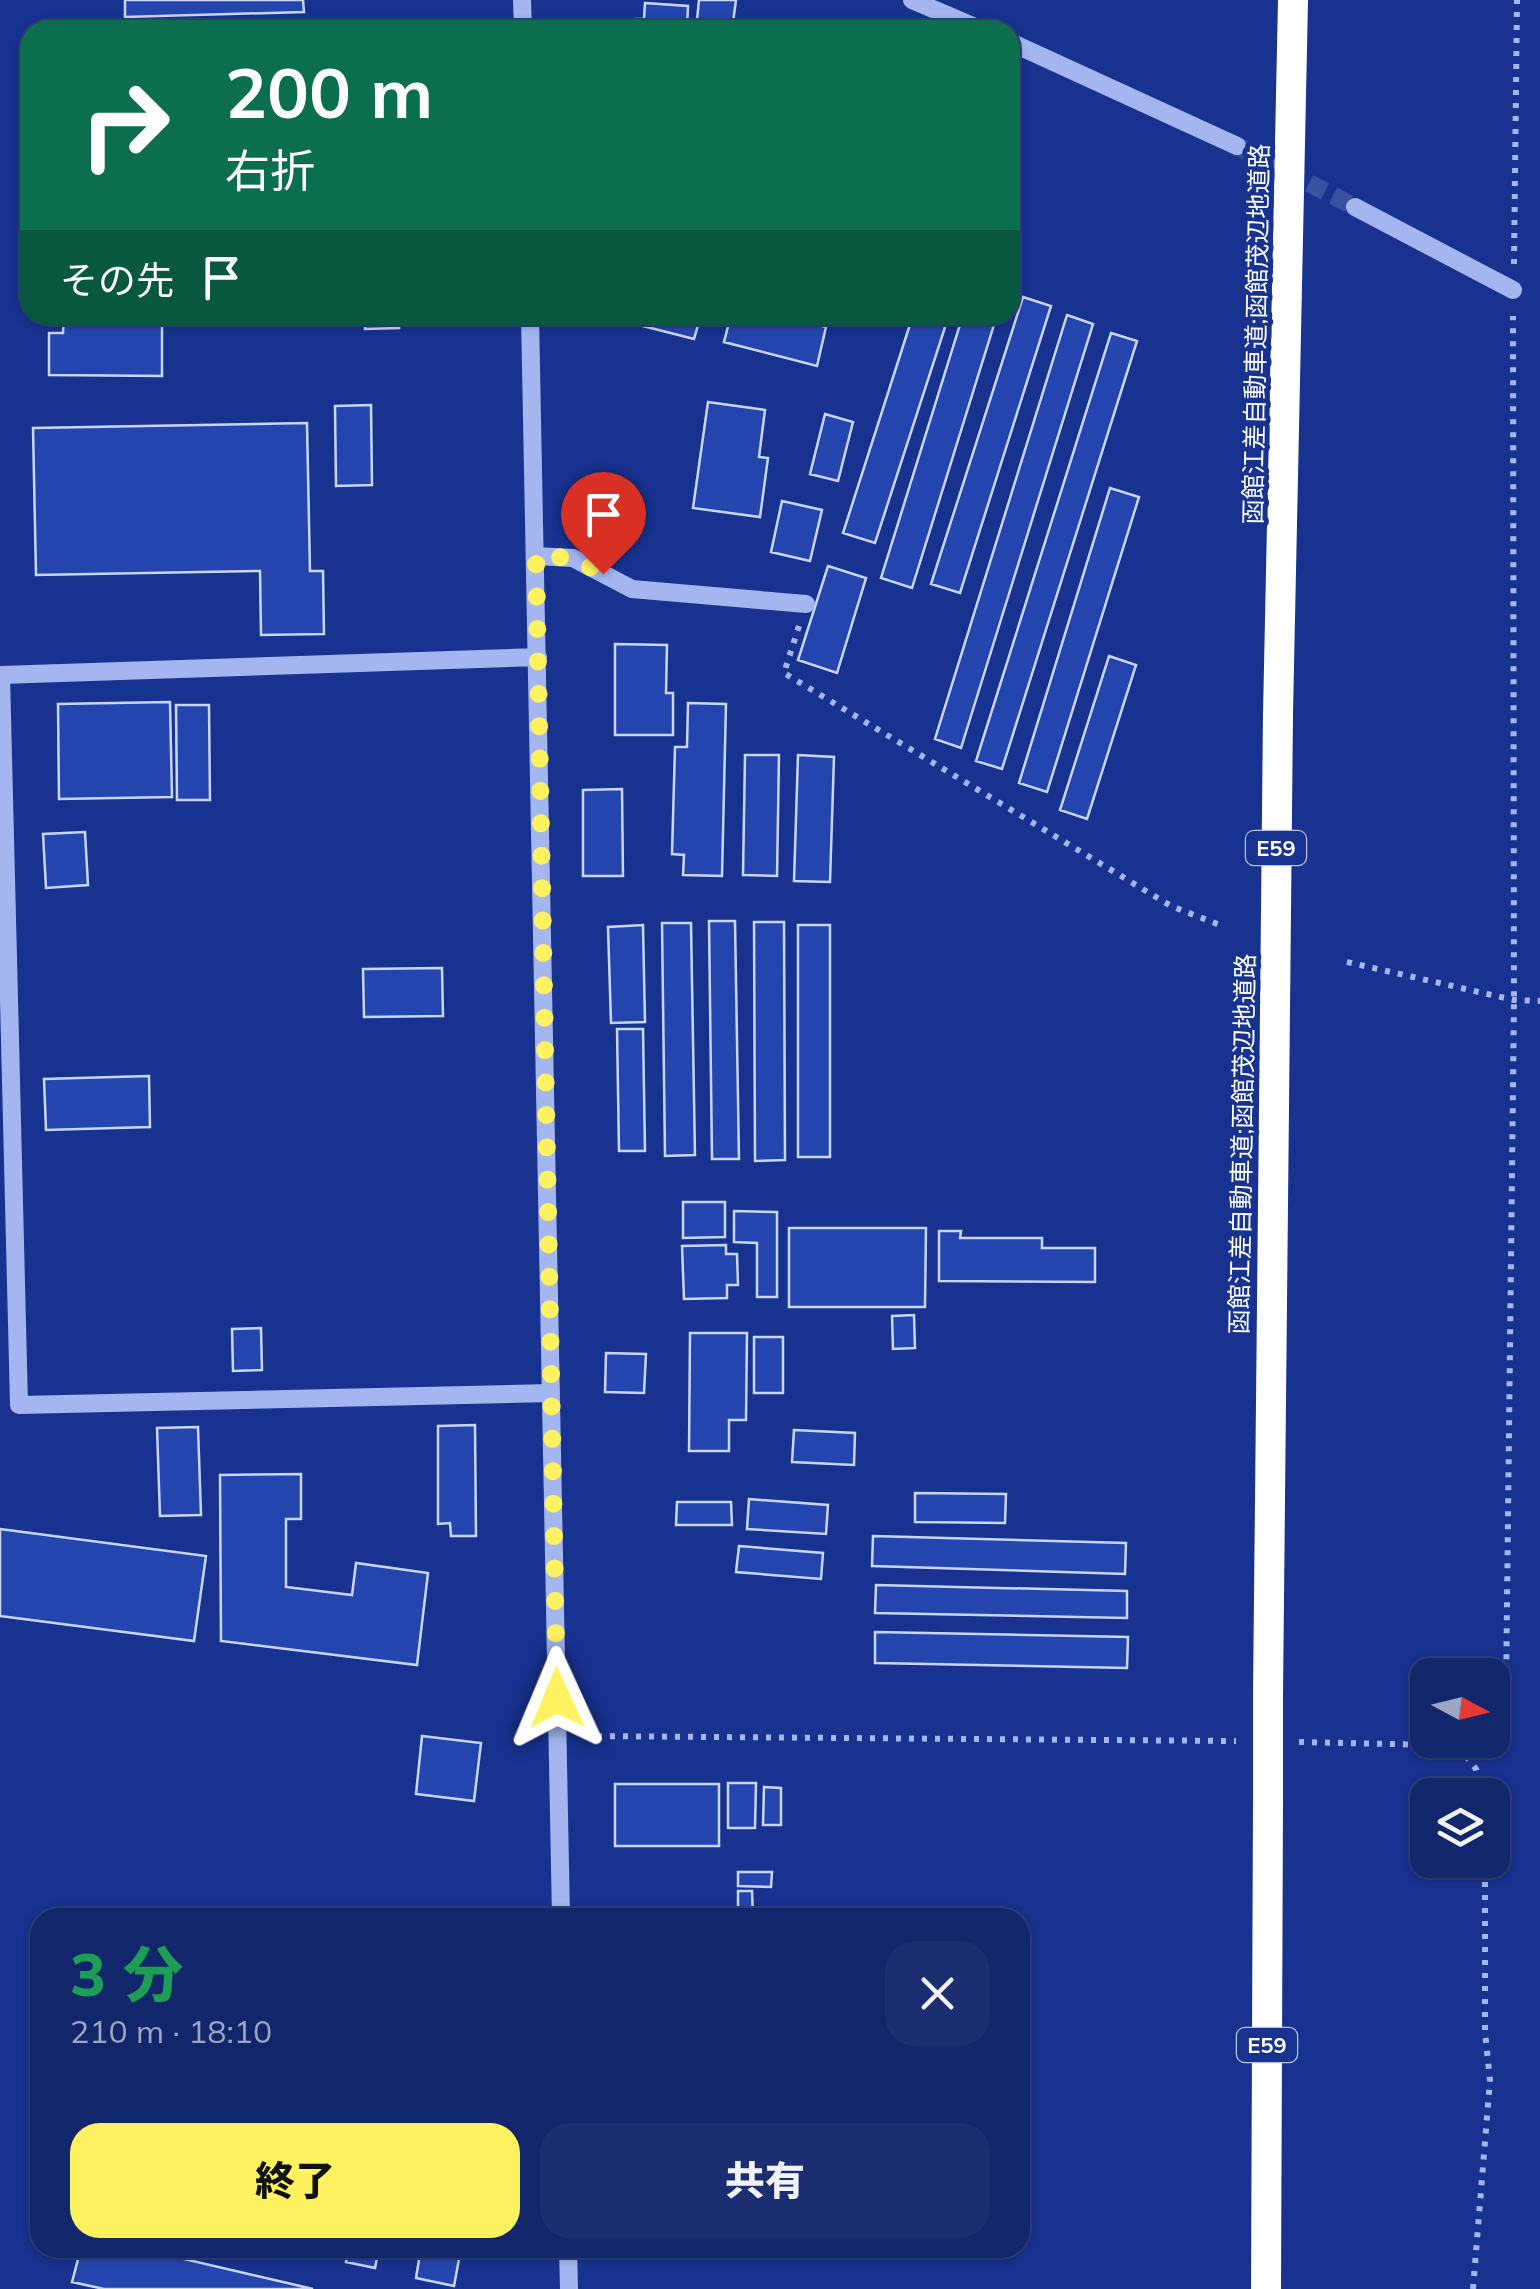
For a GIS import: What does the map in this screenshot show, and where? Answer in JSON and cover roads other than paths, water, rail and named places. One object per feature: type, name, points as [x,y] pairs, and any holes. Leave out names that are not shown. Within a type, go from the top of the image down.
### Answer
[{"type":"highway","name":"函館江差自動車道;函館茂辺地道路","points":[[1266,2289],[1278,694],[1293,0]]},
{"type":"street","points":[[912,0],[959,20]]},
{"type":"street","points":[[1020,47],[1237,146]]},
{"type":"street","points":[[1355,207],[1514,290]]},
{"type":"street","points":[[530,325],[562,1908]]},
{"type":"street","points":[[536,556],[573,558],[632,589],[806,604]]},
{"type":"street","points":[[538,658],[1,674],[19,1405],[551,1393]]},
{"type":"street","points":[[568,2258],[569,2289]]},
{"type":"tunnel","points":[[1237,146],[1355,207]]}]
